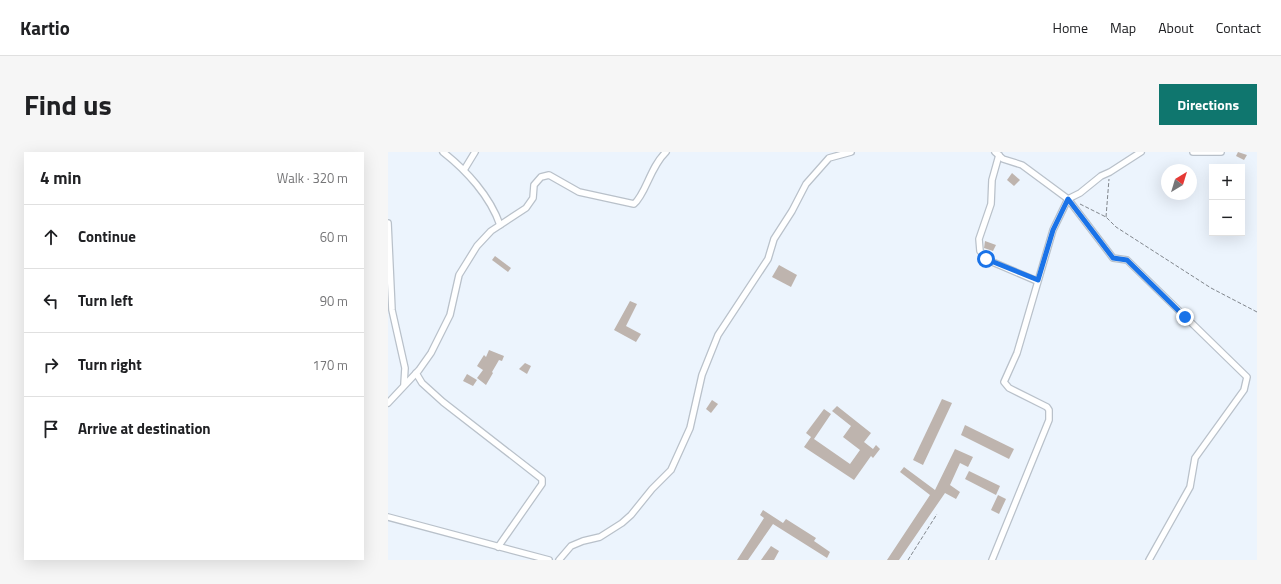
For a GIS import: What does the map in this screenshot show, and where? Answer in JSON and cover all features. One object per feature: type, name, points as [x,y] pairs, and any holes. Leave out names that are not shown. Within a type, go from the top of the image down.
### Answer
[{"type":"street","points":[[443,152],[464,170],[492,207],[500,225]]},
{"type":"street","points":[[464,170],[475,152]]},
{"type":"street","points":[[388,404],[404,384],[426,361],[448,320],[461,270],[484,237],[526,208],[533,198],[534,185],[545,174],[553,176],[579,192],[634,204],[640,198],[653,169],[666,152]]},
{"type":"street","points":[[559,560],[571,546],[583,541],[600,537],[622,523],[671,470],[690,428],[702,375],[718,335],[768,259],[774,239],[792,212],[806,184],[829,158],[851,152]]},
{"type":"street","points":[[992,560],[1049,420],[1049,410],[1047,407],[1009,388],[1004,382],[1017,353],[1053,230],[1068,199],[1080,193],[1101,176],[1110,172],[1141,152]]},
{"type":"street","points":[[1193,152],[1220,152]]},
{"type":"street","points":[[1038,280],[990,261],[980,251],[979,239],[991,204],[992,180],[997,154],[1005,160],[1022,165],[1068,199],[1113,258],[1127,260],[1247,378],[1244,390],[1195,458],[1190,487],[1149,560]]},
{"type":"street","points":[[388,223],[392,310],[405,368],[404,384]]},
{"type":"street","points":[[416,373],[422,383],[443,402],[542,479],[542,484],[498,547]]},
{"type":"street","points":[[388,517],[548,560]]},
{"type":"path","points":[[1106,217],[1110,172]]},
{"type":"path","points":[[1068,199],[1106,217],[1116,227],[1211,288],[1257,312]]},
{"type":"path","points":[[908,560],[937,514]]},
{"type":"building","points":[[1238,152],[1247,155],[1244,160],[1236,156]]},
{"type":"building","points":[[1012,173],[1020,180],[1014,186],[1007,180]]},
{"type":"building","points":[[985,241],[996,245],[993,251],[984,248]]},
{"type":"building","points":[[495,256],[511,268],[508,272],[492,260]]},
{"type":"building","points":[[779,265],[797,275],[791,287],[772,277]]},
{"type":"building","points":[[630,301],[637,304],[626,326],[641,334],[636,342],[614,330]]},
{"type":"building","points":[[489,350],[504,356],[502,361],[499,360],[486,385],[477,378],[483,370],[477,366],[484,355],[486,357]]},
{"type":"building","points":[[525,363],[531,366],[527,374],[519,369]]},
{"type":"building","points":[[467,374],[477,380],[473,386],[463,381]]},
{"type":"building","points":[[942,399],[952,403],[923,465],[913,460]]},
{"type":"building","points":[[712,400],[718,404],[711,413],[706,409]]},
{"type":"building","points":[[837,406],[871,433],[864,442],[873,449],[876,445],[880,449],[873,458],[871,456],[854,480],[804,447],[811,437],[806,433],[824,409],[831,414],[814,439],[850,464],[860,450],[843,437],[851,426],[832,411]]},
{"type":"building","points":[[965,425],[1014,449],[1009,459],[961,435]]},
{"type":"building","points":[[955,449],[973,457],[968,467],[960,463],[950,485],[960,492],[956,499],[945,493],[899,560],[887,560],[930,495],[900,472],[904,467],[935,490]]},
{"type":"building","points":[[969,471],[1000,486],[996,495],[965,479]]},
{"type":"building","points":[[998,495],[1006,499],[999,514],[991,510]]},
{"type":"building","points":[[763,510],[783,523],[786,519],[816,538],[814,541],[830,552],[827,558],[773,524],[748,560],[737,560],[764,518],[760,515]]},
{"type":"building","points":[[771,546],[779,551],[774,560],[761,560]]},
{"type":"route","points":[[986,259],[1038,280],[1053,230],[1068,199],[1113,258],[1127,260],[1185,317]]}]
